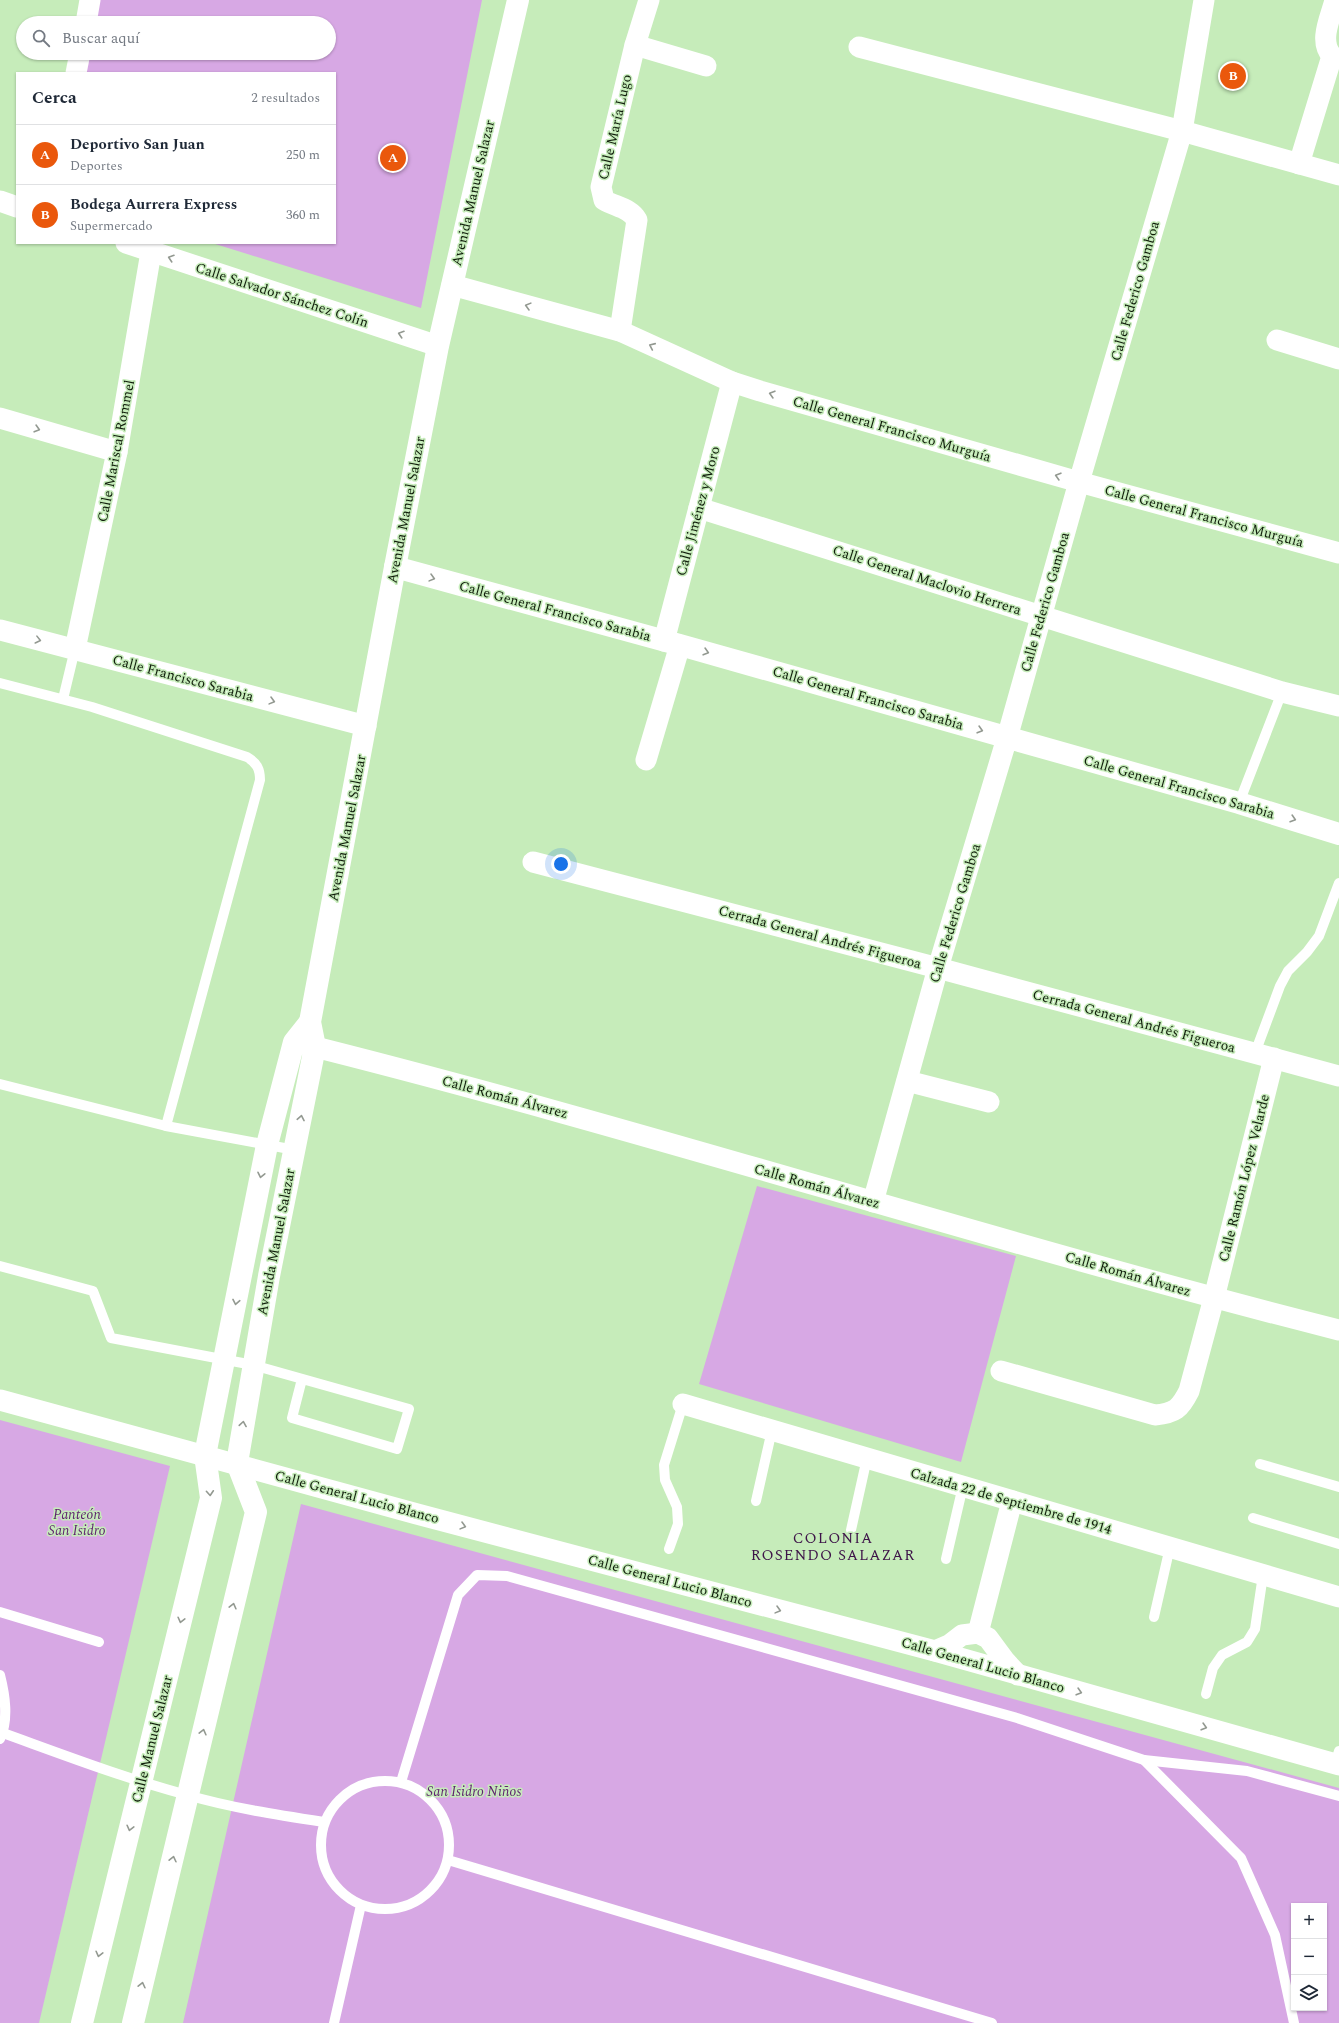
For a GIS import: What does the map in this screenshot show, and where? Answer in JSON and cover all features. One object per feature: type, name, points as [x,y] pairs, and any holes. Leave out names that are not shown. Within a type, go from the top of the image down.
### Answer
[{"type":"street","points":[[87,16],[90,0]]},
{"type":"street","name":"Avenida Manuel Salazar","points":[[205,1455],[267,1145],[304,1044],[310,1022],[438,346],[518,0]]},
{"type":"street","name":"Calle María Lugo","points":[[620,331],[637,220],[629,211],[604,200],[601,187],[635,45],[649,0]]},
{"type":"street","name":"Calle Federico Gamboa","points":[[873,1202],[938,968],[1007,738],[1079,482],[1182,131],[1204,0]]},
{"type":"street","points":[[1299,164],[1336,57],[1328,51],[1325,36],[1336,0]]},
{"type":"street","points":[[635,45],[706,66]]},
{"type":"street","points":[[859,47],[1182,131],[1339,175]]},
{"type":"street","points":[[76,72],[79,60]]},
{"type":"street","points":[[0,201],[16,207]]},
{"type":"street","name":"Calle Salvador Sánchez Colín","points":[[129,244],[438,346]]},
{"type":"street","name":"Calle Mariscal Rommel","points":[[75,649],[117,452],[151,252]]},
{"type":"street","name":"Calle General Francisco Murguía","points":[[452,285],[620,331],[732,382],[1079,482],[1339,553]]},
{"type":"street","points":[[1277,340],[1339,359]]},
{"type":"street","name":"Calle Jiménez y Moro","points":[[646,760],[672,643],[699,508],[732,382]]},
{"type":"street","points":[[0,418],[117,452]]},
{"type":"street","name":"Calle General Maclovio Herrera","points":[[699,508],[1282,692],[1339,706]]},
{"type":"street","name":"Calle General Francisco Sarabia","points":[[395,567],[672,643],[1239,803],[1339,834]]},
{"type":"street","name":"Calle Francisco Sarabia","points":[[0,630],[366,726]]},
{"type":"street","name":"Cerrada General Andrés Figueroa","points":[[533,862],[938,968],[1339,1076]]},
{"type":"street","name":"Avenida Manuel Salazar","points":[[237,1463],[252,1365],[295,1150],[304,1044]]},
{"type":"street","name":"Calle Román Álvarez","points":[[304,1044],[488,1092],[1214,1298],[1339,1330]]},
{"type":"street","name":"Calle Ramón López Velarde","points":[[1001,1371],[1155,1415],[1170,1413],[1182,1405],[1189,1391],[1214,1298],[1265,1056]]},
{"type":"street","points":[[907,1081],[989,1102]]},
{"type":"street","points":[[242,1271],[269,1276]]},
{"type":"street","name":"Calle General Lucio Blanco","points":[[0,1400],[237,1463],[433,1518],[1338,1760]]},
{"type":"street","name":"Calzada 22 de Septiembre de 1914","points":[[683,1404],[1339,1597]]},
{"type":"street","name":"Calle Manuel Salazar","points":[[82,2023],[211,1498],[205,1455]]},
{"type":"street","points":[[133,2023],[256,1512],[237,1463]]},
{"type":"street","points":[[978,1633],[1012,1501]]},
{"type":"street","points":[[935,1652],[949,1645],[962,1635],[978,1633],[988,1638],[1018,1675]]},
{"type":"lane","points":[[62,699],[75,649]]},
{"type":"lane","points":[[0,683],[92,707],[247,757],[255,762],[260,771],[260,780],[166,1126]]},
{"type":"lane","points":[[1239,803],[1282,692]]},
{"type":"lane","points":[[1265,1056],[1280,986],[1288,971],[1307,952],[1319,936],[1339,883]]},
{"type":"lane","points":[[0,1084],[166,1126],[295,1150]]},
{"type":"lane","points":[[0,1266],[93,1291],[111,1338],[252,1365],[302,1379],[409,1409],[397,1449],[292,1418],[302,1379]]},
{"type":"lane","points":[[669,1549],[678,1524],[677,1507],[665,1480],[664,1465],[683,1404]]},
{"type":"lane","points":[[756,1501],[772,1430]]},
{"type":"lane","points":[[851,1530],[867,1458]]},
{"type":"lane","points":[[1260,1464],[1339,1487]]},
{"type":"lane","points":[[946,1559],[963,1486]]},
{"type":"lane","points":[[1253,1518],[1339,1544]]},
{"type":"lane","points":[[1154,1617],[1170,1547]]},
{"type":"lane","points":[[401,1782],[458,1595],[477,1575],[507,1576],[1017,1718],[1144,1760],[1247,1771],[1339,1796]]},
{"type":"lane","points":[[1206,1694],[1213,1668],[1222,1655],[1247,1642],[1255,1629],[1263,1575]]},
{"type":"lane","points":[[0,1612],[99,1642]]},
{"type":"lane","points":[[0,1675],[6,1698],[2,1736],[188,1796],[257,1812],[324,1822]]},
{"type":"lane","points":[[1144,1760],[1241,1858],[1275,1935],[1294,2023]]},
{"type":"lane","points":[[380,1780],[401,1782],[419,1790],[434,1803],[445,1820],[450,1840],[448,1860],[439,1880],[424,1896],[405,1906],[384,1909],[361,1905],[342,1893],[327,1875],[320,1854],[321,1831],[329,1811],[342,1795],[360,1785],[380,1780]]},
{"type":"lane","points":[[448,1860],[992,2023]]},
{"type":"lane","points":[[334,2023],[361,1905]]},
{"type":"green space","points":[[99,0],[482,0],[421,308],[215,244],[336,244],[336,72],[84,72],[87,60],[336,60],[336,16],[96,16]]},
{"type":"green space","points":[[757,1186],[1016,1256],[961,1462],[699,1384]]},
{"type":"green space","name":"Panteón San Isidro","points":[[0,1420],[170,1466],[39,2023],[0,2023]]},
{"type":"green space","name":"San Isidro Niños","points":[[301,1504],[1339,1788],[1339,2023],[183,2023]]},
{"type":"place","name":"Bodega Aurrera Express","points":[[1233,76]]},
{"type":"place","name":"Deportivo San Juan","points":[[393,158]]},
{"type":"district","name":"COLONIA ROSENDO SALAZAR","points":[[833,1546]]}]
